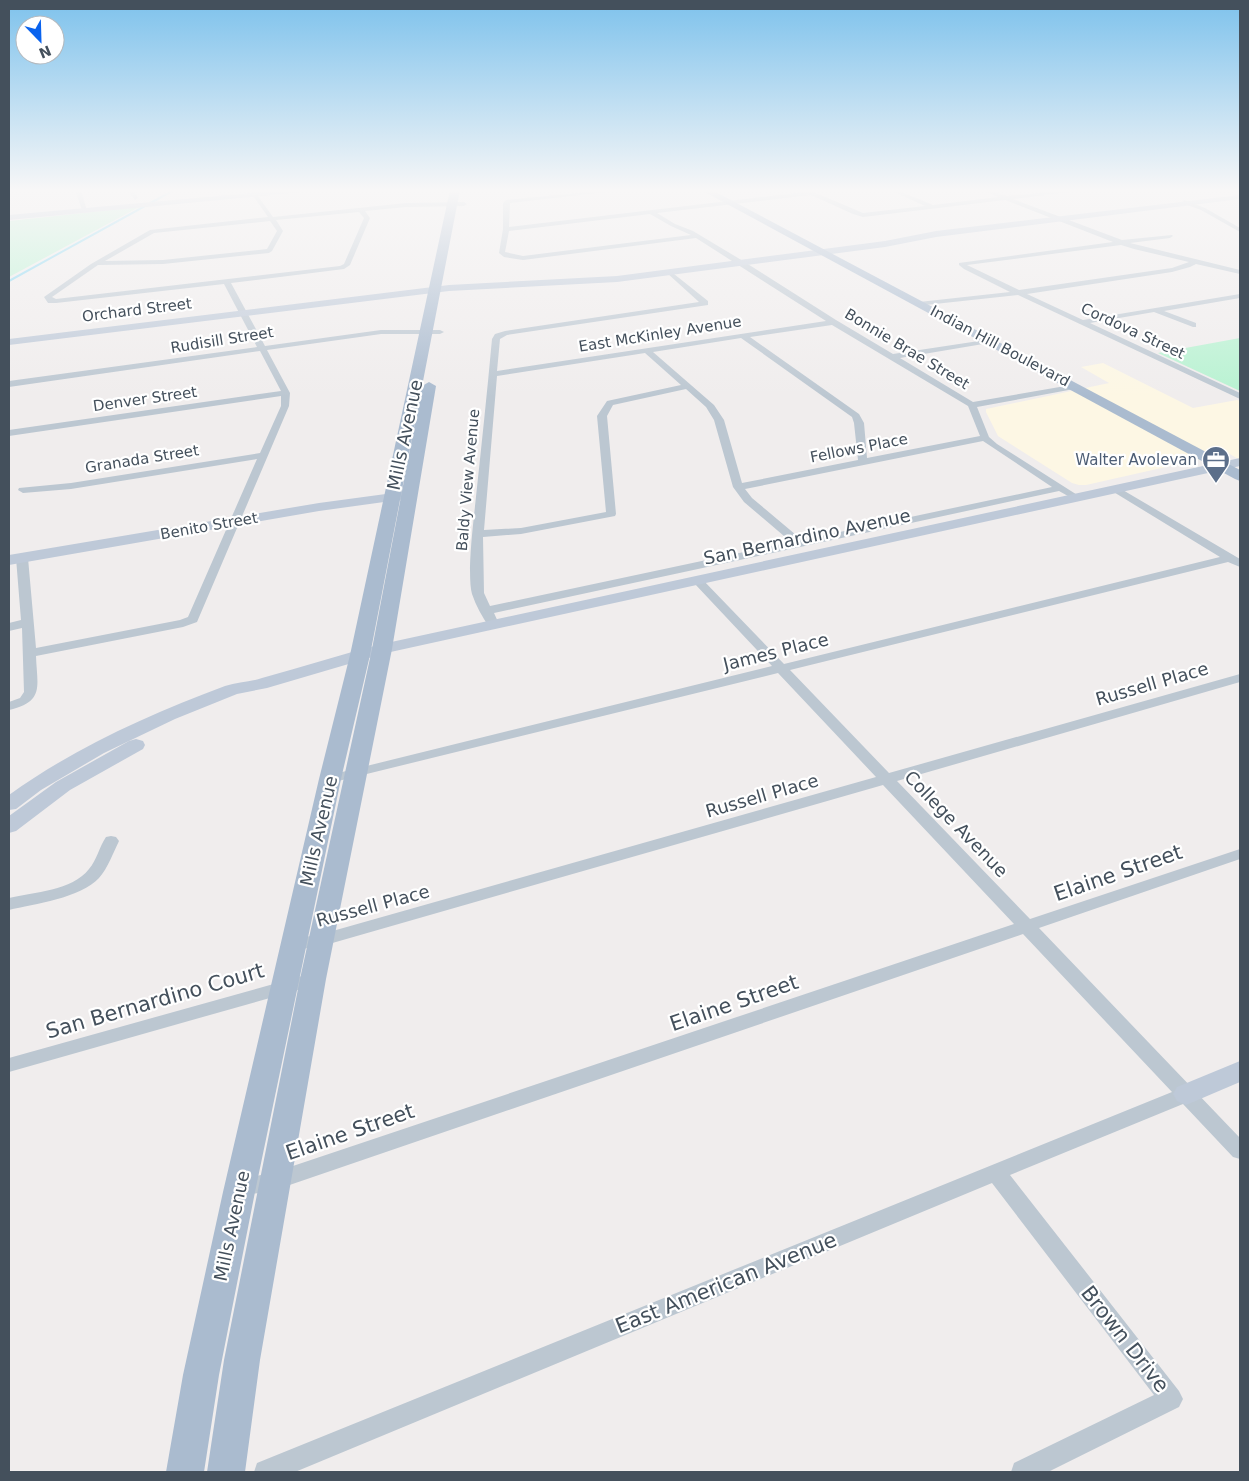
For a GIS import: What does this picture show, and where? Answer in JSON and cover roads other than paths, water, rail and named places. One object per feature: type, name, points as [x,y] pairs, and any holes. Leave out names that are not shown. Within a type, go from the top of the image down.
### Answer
[{"type":"main road","name":"Mills Avenue","points":[[226,1472],[242,1360],[313,979],[382,649],[400,496],[449,259]]},
{"type":"main road","name":"Indian Hill Boulevard","points":[[837,259],[1240,476]]},
{"type":"main road","name":"Mills Avenue","points":[[445,286],[446,302]]},
{"type":"main road","name":"Mills Avenue","points":[[185,1472],[201,1375],[283,988],[330,778],[436,348],[436,329]]},
{"type":"main road","name":"San Bernardino Avenue","points":[[489,617],[698,581],[1116,489]]},
{"type":"street","points":[[105,259],[48,297],[56,302],[342,268],[347,265],[349,259]]},
{"type":"street","points":[[98,263],[163,262],[191,259]]},
{"type":"street","name":"Bonnie Brae Street","points":[[736,259],[833,322],[972,405],[986,438],[994,446],[1077,498]]},
{"type":"street","name":"Orchard Street","points":[[9,342],[445,286],[592,280],[762,259]]},
{"type":"street","name":"Cordova Street","points":[[998,259],[961,264],[1240,396]]},
{"type":"street","points":[[1187,259],[1240,272]]},
{"type":"street","points":[[919,304],[1020,293],[1172,270],[1188,266],[1196,261]]},
{"type":"street","name":"Baldy View Avenue","points":[[489,617],[478,592],[478,534],[492,374],[498,336],[505,333],[706,303],[669,272]]},
{"type":"street","points":[[30,653],[183,624],[193,620],[285,406],[286,393],[227,282]]},
{"type":"street","points":[[1082,322],[1240,296]]},
{"type":"street","points":[[1229,297],[1240,302]]},
{"type":"street","points":[[1155,310],[1193,325]]},
{"type":"street","name":"East McKinley Avenue","points":[[492,374],[833,322]]},
{"type":"street","name":"Rudisill Street","points":[[9,384],[197,359],[355,334],[436,329]]},
{"type":"street","points":[[743,336],[856,416],[860,423],[863,462]]},
{"type":"street","points":[[892,357],[989,341]]},
{"type":"street","points":[[646,350],[710,405],[719,420],[738,487],[748,500],[800,544]]},
{"type":"street","points":[[478,534],[521,531],[611,514],[602,416],[610,403],[689,386]]},
{"type":"street","points":[[972,405],[1074,386]]},
{"type":"street","name":"Denver Street","points":[[9,433],[286,393]]},
{"type":"street","name":"Fellows Place","points":[[738,487],[986,438]]},
{"type":"street","name":"Granada Street","points":[[23,490],[71,486],[265,455]]},
{"type":"street","name":"San Bernardino Avenue","points":[[1116,489],[1240,462]]},
{"type":"street","points":[[489,617],[800,544],[1061,488]]},
{"type":"street","points":[[1116,489],[1235,561]]},
{"type":"street","name":"Benito Street","points":[[15,559],[319,507],[400,496]]},
{"type":"street","points":[[9,706],[25,701],[31,692],[30,653],[15,559]]},
{"type":"street","name":"James Place","points":[[330,778],[355,774],[781,669],[1235,561]]},
{"type":"street","name":"College Avenue","points":[[698,581],[1240,1151]]},
{"type":"street","name":"San Bernardino Avenue","points":[[261,684],[489,617]]},
{"type":"street","points":[[9,627],[26,623]]},
{"type":"street","name":"Russell Place","points":[[294,944],[322,940],[1240,678]]},
{"type":"street","points":[[9,804],[34,786],[97,749],[169,715],[233,689],[261,684]]},
{"type":"street","points":[[9,826],[63,786],[119,753],[242,698],[261,684]]},
{"type":"street","points":[[9,904],[69,889],[84,883],[95,874],[111,841]]},
{"type":"street","name":"Elaine Street","points":[[241,1187],[275,1182],[1028,928],[1240,854]]},
{"type":"street","name":"San Bernardino Court","points":[[9,1065],[313,979]]},
{"type":"street","points":[[1186,1094],[1240,1071]]},
{"type":"street","name":"East American Avenue","points":[[266,1472],[1186,1094]]},
{"type":"street","name":"Brown Drive","points":[[996,1172],[1170,1399],[1023,1472]]},
{"type":"waterway","points":[[9,281],[49,259]]},
{"type":"place","name":"Walter Avolevan","points":[[1216,484]]}]
